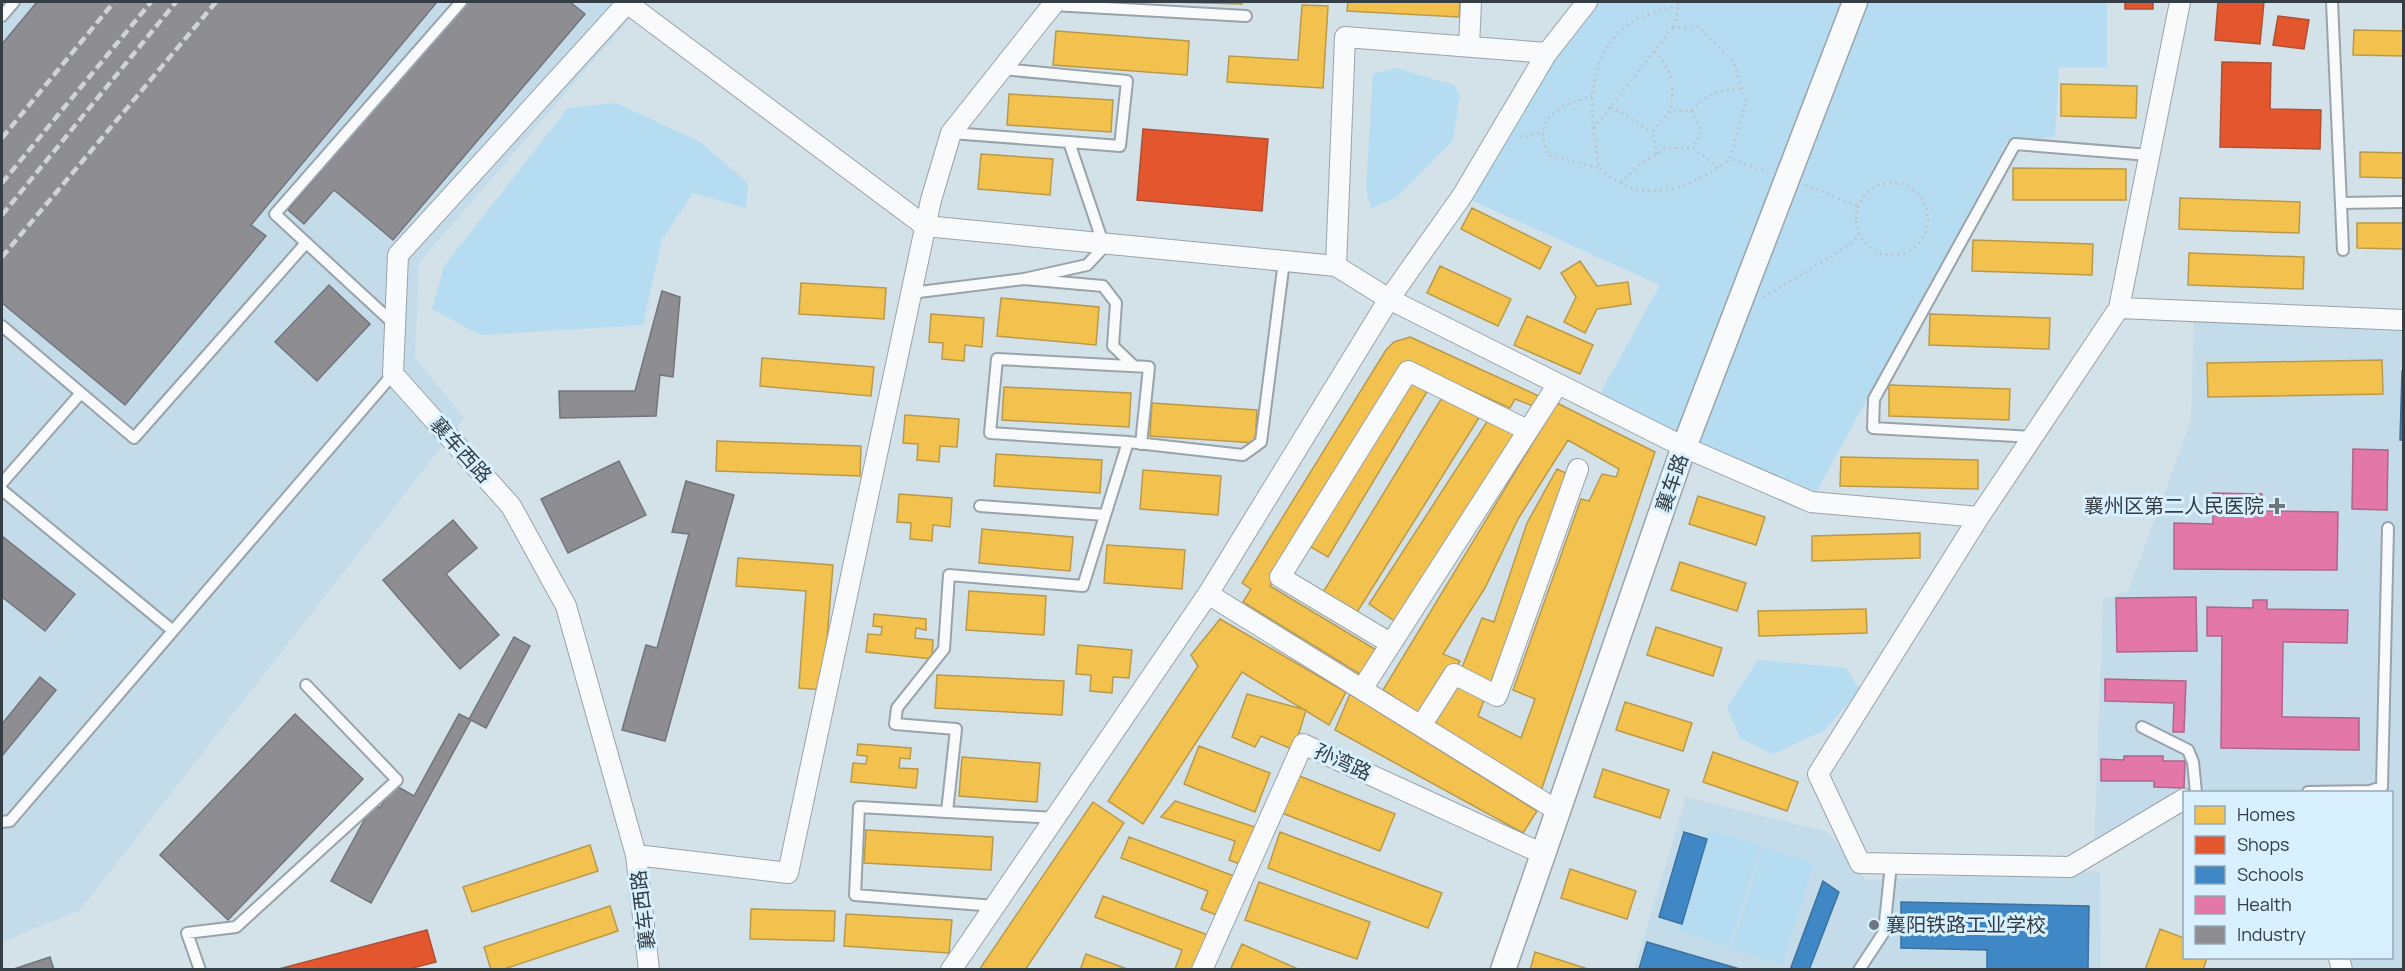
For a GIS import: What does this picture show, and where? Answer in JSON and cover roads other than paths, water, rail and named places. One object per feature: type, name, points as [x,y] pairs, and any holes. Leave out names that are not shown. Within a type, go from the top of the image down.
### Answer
[{"type":"street","points":[[393,374],[393,323],[398,255],[626,2],[925,226],[1336,266],[1389,299],[1684,447],[1811,502],[1979,517]]},
{"type":"street","points":[[1469,46],[1471,2]]},
{"type":"street","points":[[951,969],[1208,594],[1389,299],[1462,196],[1547,53],[1587,2]]},
{"type":"street","name":"襄车路","points":[[1503,969],[1684,447],[1855,2]]},
{"type":"street","points":[[2180,2],[2119,308],[1979,517],[1818,774],[1860,863],[2070,867],[2183,801]]},
{"type":"street","points":[[636,855],[788,873],[925,226],[951,133],[1054,3]]},
{"type":"street","points":[[1336,266],[1345,37],[1547,53]]},
{"type":"street","points":[[2119,308],[2403,320]]},
{"type":"street","points":[[1390,643],[1280,577],[1408,371],[1527,430]]},
{"type":"street","name":"襄车西路","points":[[393,374],[511,506],[566,606],[636,855],[649,969]]},
{"type":"street","points":[[1362,689],[1558,384]]},
{"type":"street","points":[[1421,726],[1454,674],[1497,696],[1578,469]]},
{"type":"street","points":[[1208,594],[1558,811]]},
{"type":"street","name":"孙湾路","points":[[1202,969],[1303,744],[1543,854]]},
{"type":"lane","points":[[2,16],[14,2]]},
{"type":"lane","points":[[393,323],[275,214],[461,2]]},
{"type":"lane","points":[[2332,2],[2343,250]]},
{"type":"lane","points":[[1054,3],[1246,16]]},
{"type":"lane","points":[[951,133],[1120,146],[1127,81],[1002,69]]},
{"type":"lane","points":[[911,293],[1024,279],[1087,265],[1101,250],[1103,243],[1069,142]]},
{"type":"lane","points":[[2033,437],[1873,428],[1874,399],[2015,144],[2149,155]]},
{"type":"lane","points":[[2341,203],[2403,202]]},
{"type":"lane","points":[[2,326],[134,438],[306,243]]},
{"type":"lane","points":[[1141,444],[1149,367],[997,359],[990,433],[1128,442],[1141,444],[1243,454],[1261,442],[1284,261]]},
{"type":"lane","points":[[1024,279],[1103,286],[1116,303],[1113,346],[1134,366]]},
{"type":"lane","points":[[2,822],[10,821],[393,374]]},
{"type":"lane","points":[[2,483],[81,393]]},
{"type":"lane","points":[[947,812],[956,729],[895,724],[897,708],[944,649],[949,575],[1083,586],[1128,442]]},
{"type":"lane","points":[[2,490],[172,630]]},
{"type":"lane","points":[[980,506],[1105,514]]},
{"type":"lane","points":[[2370,791],[2382,787],[2388,528]]},
{"type":"lane","points":[[200,969],[187,933],[236,927],[397,780],[306,685]]},
{"type":"lane","points":[[2142,727],[2188,750],[2193,762],[2196,791]]},
{"type":"lane","points":[[995,906],[855,895],[859,807],[1054,818]]},
{"type":"lane","points":[[1859,969],[1884,932],[1891,864]]},
{"type":"railway","points":[[2,138],[114,2]]},
{"type":"railway","points":[[2,183],[151,2]]},
{"type":"railway","points":[[2,215],[176,2]]},
{"type":"railway","points":[[2,257],[216,2]]},
{"type":"place","name":"襄州区第二人民医院","points":[[2277,506]]},
{"type":"place","name":"襄阳铁路工业学校","points":[[1874,925]]}]
